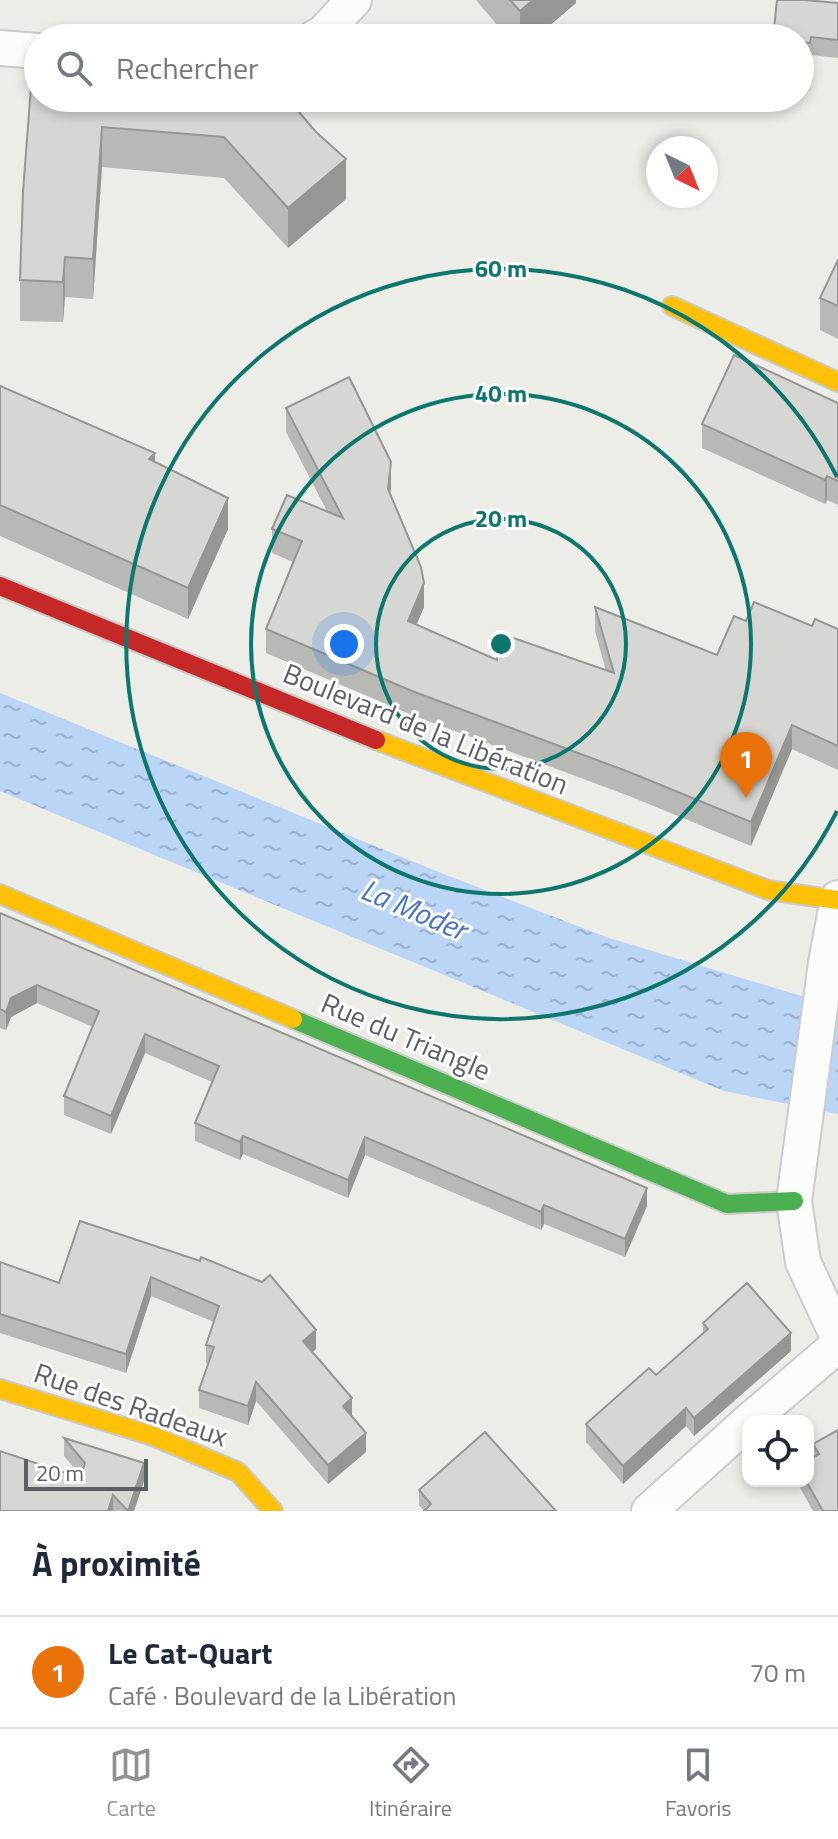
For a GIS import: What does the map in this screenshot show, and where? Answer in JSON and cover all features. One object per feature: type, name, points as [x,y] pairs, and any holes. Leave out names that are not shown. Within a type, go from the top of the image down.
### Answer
[{"type":"street","points":[[331,24],[354,0]]},
{"type":"street","points":[[0,48],[24,50]]},
{"type":"street","points":[[672,306],[838,382]]},
{"type":"street","name":"Boulevard de la Libération","points":[[0,586],[415,756],[768,890],[838,899]]},
{"type":"street","name":"Rue du Triangle","points":[[0,894],[727,1204],[794,1201]]},
{"type":"street","points":[[838,899],[823,982],[794,1201],[803,1262],[838,1337]]},
{"type":"street","points":[[756,1415],[838,1345]]},
{"type":"street","name":"Rue des Radeaux","points":[[0,1389],[153,1436],[238,1472],[273,1511]]},
{"type":"street","points":[[649,1511],[742,1427]]},
{"type":"water","name":"La Moder","points":[[0,693],[606,937],[838,1007],[838,1114],[724,1091],[0,791]]},
{"type":"building","points":[[510,0],[533,0],[520,11]]},
{"type":"building","points":[[777,0],[838,3],[838,40],[814,37],[814,24],[774,24]]},
{"type":"building","points":[[29,112],[299,112],[346,159],[288,208],[224,137],[102,127],[93,259],[65,257],[63,282],[20,280]]},
{"type":"building","points":[[838,260],[838,306],[820,298]]},
{"type":"building","points":[[734,355],[838,403],[838,481],[827,476],[825,480],[702,424]]},
{"type":"building","points":[[349,377],[391,462],[388,489],[421,567],[424,583],[408,621],[497,660],[499,633],[614,673],[595,607],[717,655],[734,616],[746,621],[754,602],[812,626],[815,619],[838,629],[838,746],[792,725],[751,822],[629,772],[412,691],[266,629],[302,541],[272,529],[287,495],[343,518],[286,408]]},
{"type":"building","points":[[0,386],[155,453],[149,459],[228,498],[188,588],[0,505]]},
{"type":"building","points":[[0,913],[647,1188],[625,1239],[544,1205],[541,1212],[365,1137],[348,1180],[243,1136],[240,1142],[195,1123],[219,1066],[145,1034],[111,1116],[64,1096],[99,1011],[37,985],[11,998],[6,1012],[0,1009]]},
{"type":"building","points":[[80,1221],[200,1261],[201,1257],[262,1282],[270,1275],[316,1330],[303,1341],[352,1398],[343,1406],[366,1433],[328,1465],[256,1382],[248,1406],[199,1390],[214,1347],[206,1345],[219,1306],[151,1277],[126,1354],[0,1314],[0,1262],[59,1283]]},
{"type":"building","points":[[747,1283],[791,1333],[694,1418],[686,1408],[623,1466],[586,1424],[649,1368],[656,1375],[708,1329],[703,1323]]},
{"type":"building","points":[[838,1430],[838,1511],[823,1511],[809,1487],[814,1487],[814,1457],[819,1454],[814,1443]]},
{"type":"building","points":[[485,1432],[556,1511],[424,1511],[431,1504],[419,1490]]},
{"type":"building","points":[[64,1438],[144,1463],[128,1511],[113,1495],[108,1511],[0,1511],[0,1451],[80,1478],[85,1463]]},
{"type":"traffic: fast","points":[[293,1019],[727,1204],[794,1201]]},
{"type":"traffic: slow","points":[[672,306],[838,382]]},
{"type":"traffic: slow","points":[[376,740],[768,890],[838,900]]},
{"type":"traffic: slow","points":[[0,894],[293,1019]]},
{"type":"traffic: slow","points":[[0,1389],[153,1436],[238,1472],[273,1511]]},
{"type":"traffic: jam","points":[[0,586],[376,740]]},
{"type":"place","name":"Le Cat-Quart","points":[[746,798]]}]
